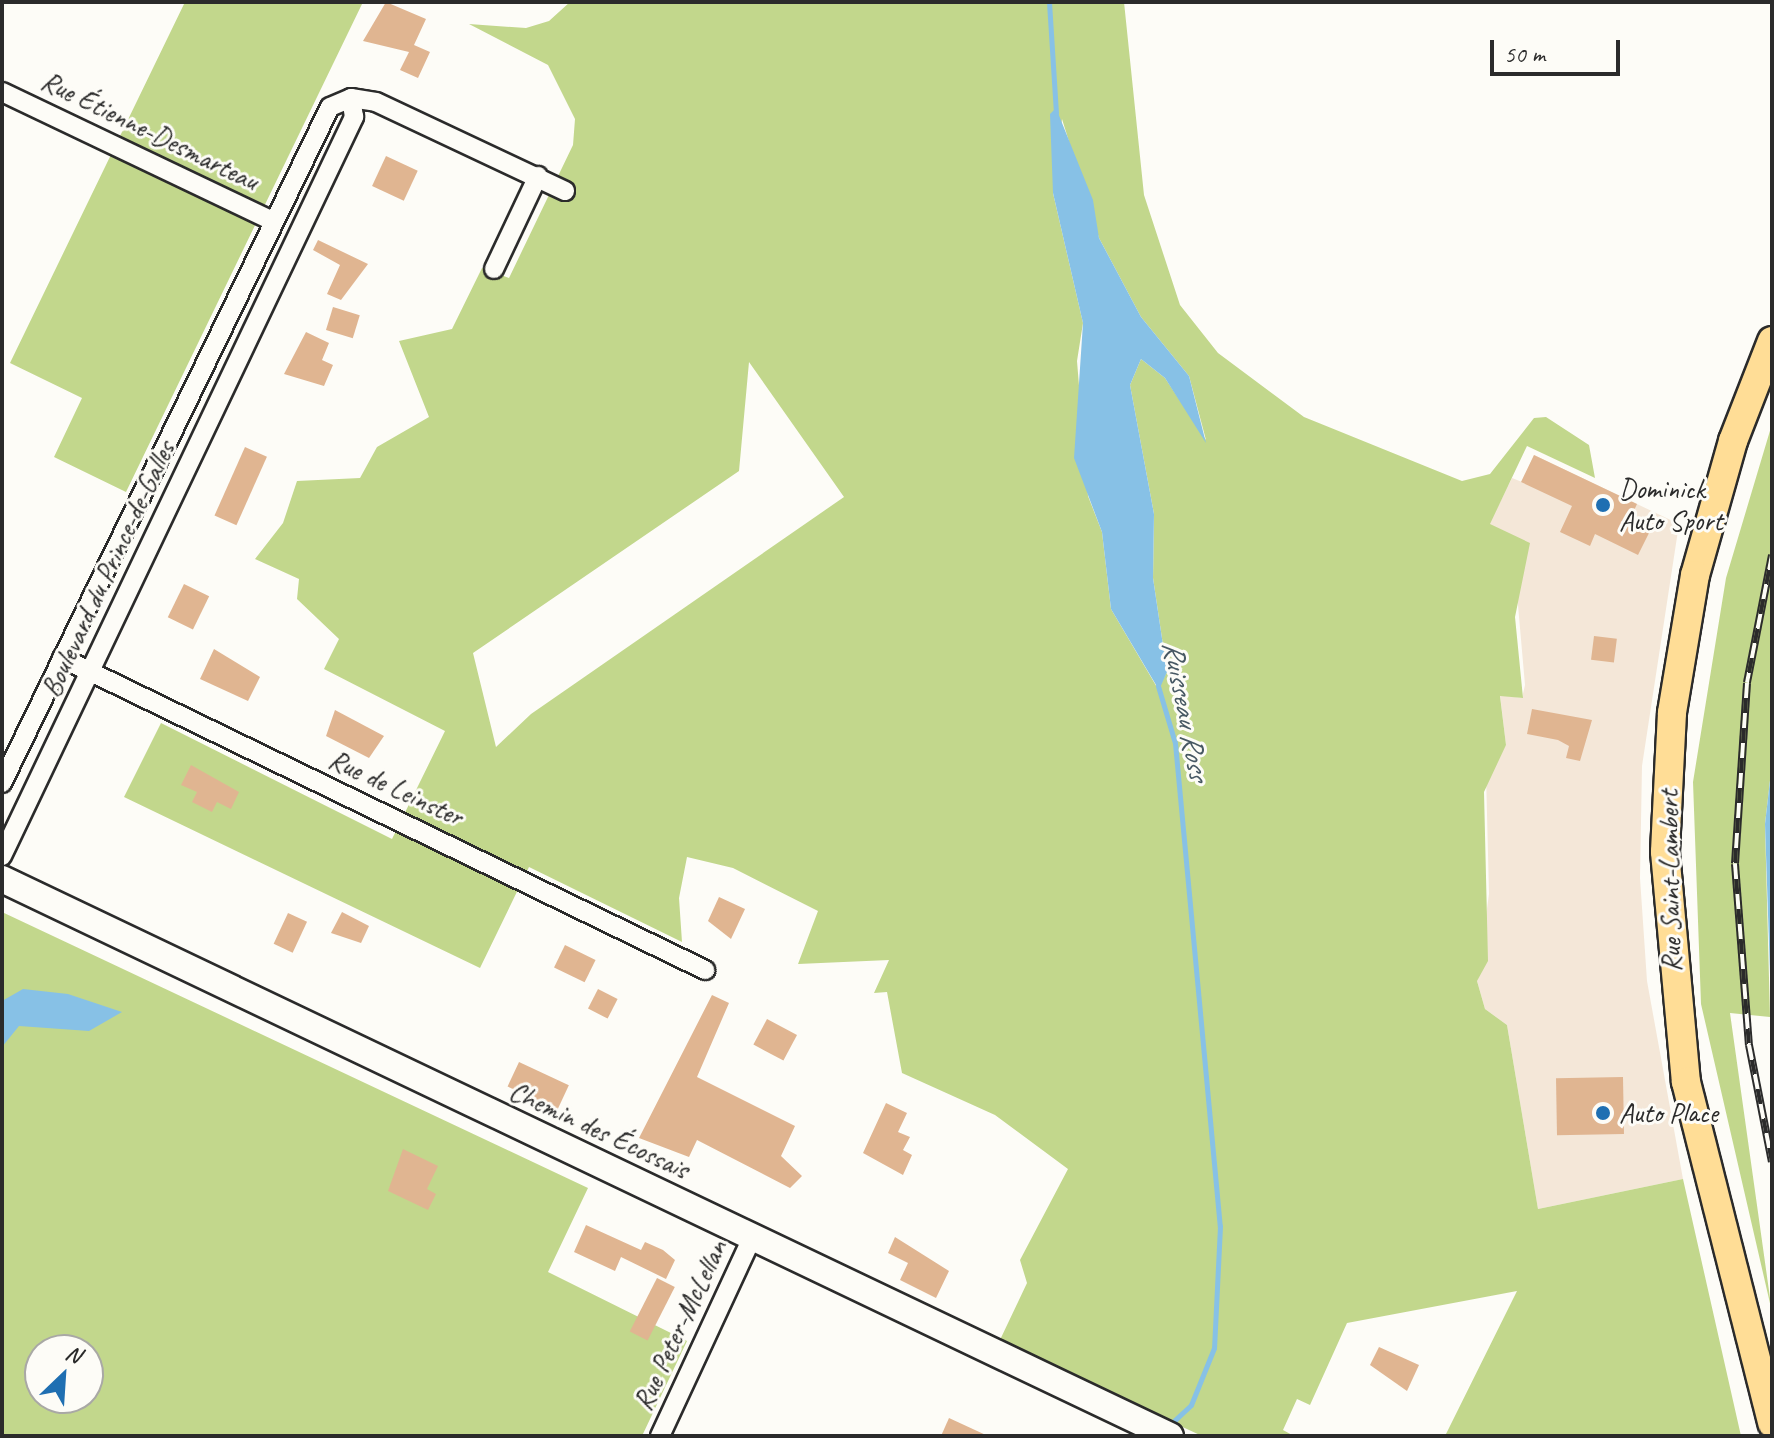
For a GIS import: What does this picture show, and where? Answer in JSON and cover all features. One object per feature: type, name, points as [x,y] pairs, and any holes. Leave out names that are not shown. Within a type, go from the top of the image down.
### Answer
[{"type":"main road","name":"Rue Saint-Lambert","points":[[1772,341],[1728,456],[1695,575],[1672,713],[1665,852],[1686,1082],[1772,1423]]},
{"type":"main road","name":"Chemin des Écossais","points":[[2,879],[1170,1436]]},
{"type":"street","name":"Rue Étienne-Desmarteau","points":[[2,92],[274,222]]},
{"type":"street","name":"Boulevard du Prince-de-Galles","points":[[2,783],[330,107],[351,98],[354,117],[2,856]]},
{"type":"street","points":[[351,98],[394,109],[565,191]]},
{"type":"street","points":[[494,269],[538,176]]},
{"type":"street","points":[[238,294],[264,307]]},
{"type":"street","name":"Rue de Leinster","points":[[62,658],[705,970]]},
{"type":"street","name":"Rue Peter-McLellan","points":[[660,1436],[752,1238]]},
{"type":"shaded area","points":[[1534,455],[1679,524],[1642,766],[1640,878],[1647,981],[1683,1179],[1538,1209],[1507,1025],[1485,1009],[1477,981],[1489,894],[1486,774],[1506,745],[1500,695],[1522,698],[1525,685],[1517,594],[1489,524],[1512,478],[1522,482]]},
{"type":"green space","points":[[185,2],[363,2],[126,492],[54,457],[82,398],[10,363]]},
{"type":"green space","points":[[570,2],[1124,2],[1144,195],[1180,305],[1218,353],[1304,417],[1462,481],[1490,474],[1534,418],[1546,417],[1589,445],[1595,478],[1527,446],[1490,524],[1530,543],[1515,617],[1523,698],[1500,696],[1506,745],[1484,792],[1488,961],[1477,981],[1485,1009],[1507,1025],[1538,1209],[1683,1179],[1741,1436],[1445,1436],[1517,1291],[1347,1323],[1310,1405],[1297,1399],[1283,1430],[1294,1436],[1202,1436],[999,1342],[1027,1283],[1020,1260],[1068,1169],[995,1115],[902,1073],[887,992],[874,993],[889,960],[798,964],[818,911],[733,868],[687,857],[679,898],[682,942],[529,867],[480,968],[124,797],[161,723],[392,839],[445,731],[324,669],[339,639],[297,599],[299,579],[255,559],[283,523],[297,481],[360,478],[377,447],[429,417],[399,341],[452,329],[482,268],[509,278],[573,145],[575,119],[548,65],[469,24],[526,28],[549,21]],"holes":[[[1062,119],[1099,238],[1141,317],[1189,376],[1206,440],[1165,378],[1141,359],[1130,385],[1154,514],[1153,578],[1167,672],[1158,689],[1111,609],[1102,532],[1088,496],[1077,361],[1083,323],[1053,193]],[[749,362],[844,497],[531,714],[496,747],[473,653],[739,471]]]},
{"type":"green space","points":[[1772,424],[1772,763],[1765,824],[1770,1017],[1730,1013],[1772,1312],[1701,1004],[1693,782],[1726,578]]},
{"type":"green space","points":[[2,912],[588,1188],[548,1272],[687,1341],[642,1436],[2,1436]]},
{"type":"water","points":[[1056,108],[1093,200],[1099,238],[1141,317],[1189,376],[1206,443],[1165,378],[1141,359],[1130,385],[1154,514],[1153,578],[1167,672],[1159,690],[1111,609],[1102,532],[1074,458],[1083,323],[1053,193],[1050,114]]},
{"type":"water","points":[[1772,763],[1772,1034],[1765,824]]},
{"type":"water","points":[[23,989],[68,994],[122,1012],[89,1031],[19,1026],[2,1047],[2,1001]]},
{"type":"building","points":[[386,2],[426,19],[414,45],[430,52],[418,78],[400,70],[409,52],[363,41]]},
{"type":"building","points":[[386,156],[418,171],[404,201],[372,186]]},
{"type":"building","points":[[318,240],[368,264],[341,300],[327,294],[340,265],[313,250]]},
{"type":"building","points":[[333,307],[360,315],[353,338],[326,330]]},
{"type":"building","points":[[306,332],[329,343],[322,360],[333,365],[324,386],[284,374]]},
{"type":"building","points":[[245,447],[267,457],[236,525],[214,516]]},
{"type":"building","name":"Dominick Auto Sport","points":[[1534,455],[1637,504],[1631,517],[1652,527],[1638,555],[1595,534],[1590,546],[1560,532],[1572,506],[1521,482]]},
{"type":"building","points":[[184,584],[209,596],[193,630],[168,617]]},
{"type":"building","points":[[1594,636],[1617,639],[1614,663],[1591,660]]},
{"type":"building","points":[[214,649],[260,677],[248,701],[200,679]]},
{"type":"building","points":[[1532,709],[1592,720],[1580,761],[1566,758],[1569,746],[1558,740],[1527,734]]},
{"type":"building","points":[[335,710],[384,736],[369,758],[326,736]]},
{"type":"building","points":[[191,765],[239,792],[231,809],[217,802],[212,812],[192,802],[197,792],[181,785]]},
{"type":"building","points":[[719,897],[745,909],[731,939],[708,921]]},
{"type":"building","points":[[342,912],[369,926],[361,943],[331,933]]},
{"type":"building","points":[[288,913],[307,922],[293,953],[274,944]]},
{"type":"building","points":[[565,945],[596,960],[585,982],[554,967]]},
{"type":"building","points":[[598,989],[618,999],[608,1019],[588,1009]]},
{"type":"building","points":[[712,995],[729,1003],[697,1077],[795,1126],[781,1156],[802,1176],[790,1188],[697,1140],[689,1157],[639,1138]]},
{"type":"building","points":[[767,1019],[797,1035],[783,1061],[753,1045]]},
{"type":"building","points":[[519,1062],[569,1085],[557,1110],[508,1086]]},
{"type":"building","name":"Auto Place","points":[[1623,1077],[1624,1134],[1557,1135],[1556,1078]]},
{"type":"building","points":[[886,1103],[907,1113],[898,1132],[910,1137],[903,1150],[912,1155],[903,1175],[863,1153]]},
{"type":"building","points":[[403,1149],[438,1166],[427,1189],[436,1194],[428,1210],[388,1191]]},
{"type":"building","points":[[586,1225],[641,1250],[645,1242],[663,1250],[675,1260],[666,1279],[621,1257],[615,1271],[574,1252]]},
{"type":"building","points":[[895,1237],[949,1271],[936,1298],[900,1280],[908,1263],[888,1253]]},
{"type":"building","points":[[657,1278],[675,1287],[648,1341],[630,1331]]},
{"type":"building","points":[[1379,1347],[1419,1365],[1407,1391],[1370,1365]]},
{"type":"building","points":[[949,1418],[988,1436],[941,1436]]},
{"type":"waterway","name":"Ruisseau Ross","points":[[1049,2],[1056,113]]},
{"type":"waterway","name":"Ruisseau Ross","points":[[1158,686],[1175,743],[1220,1226],[1214,1348],[1191,1405],[1174,1421]]},
{"type":"railway","points":[[1772,555],[1747,683],[1735,864],[1749,1045],[1772,1162]]},
{"type":"place","name":"Dominick Auto Sport","points":[[1603,505]]},
{"type":"place","name":"Auto Place","points":[[1603,1113]]}]
